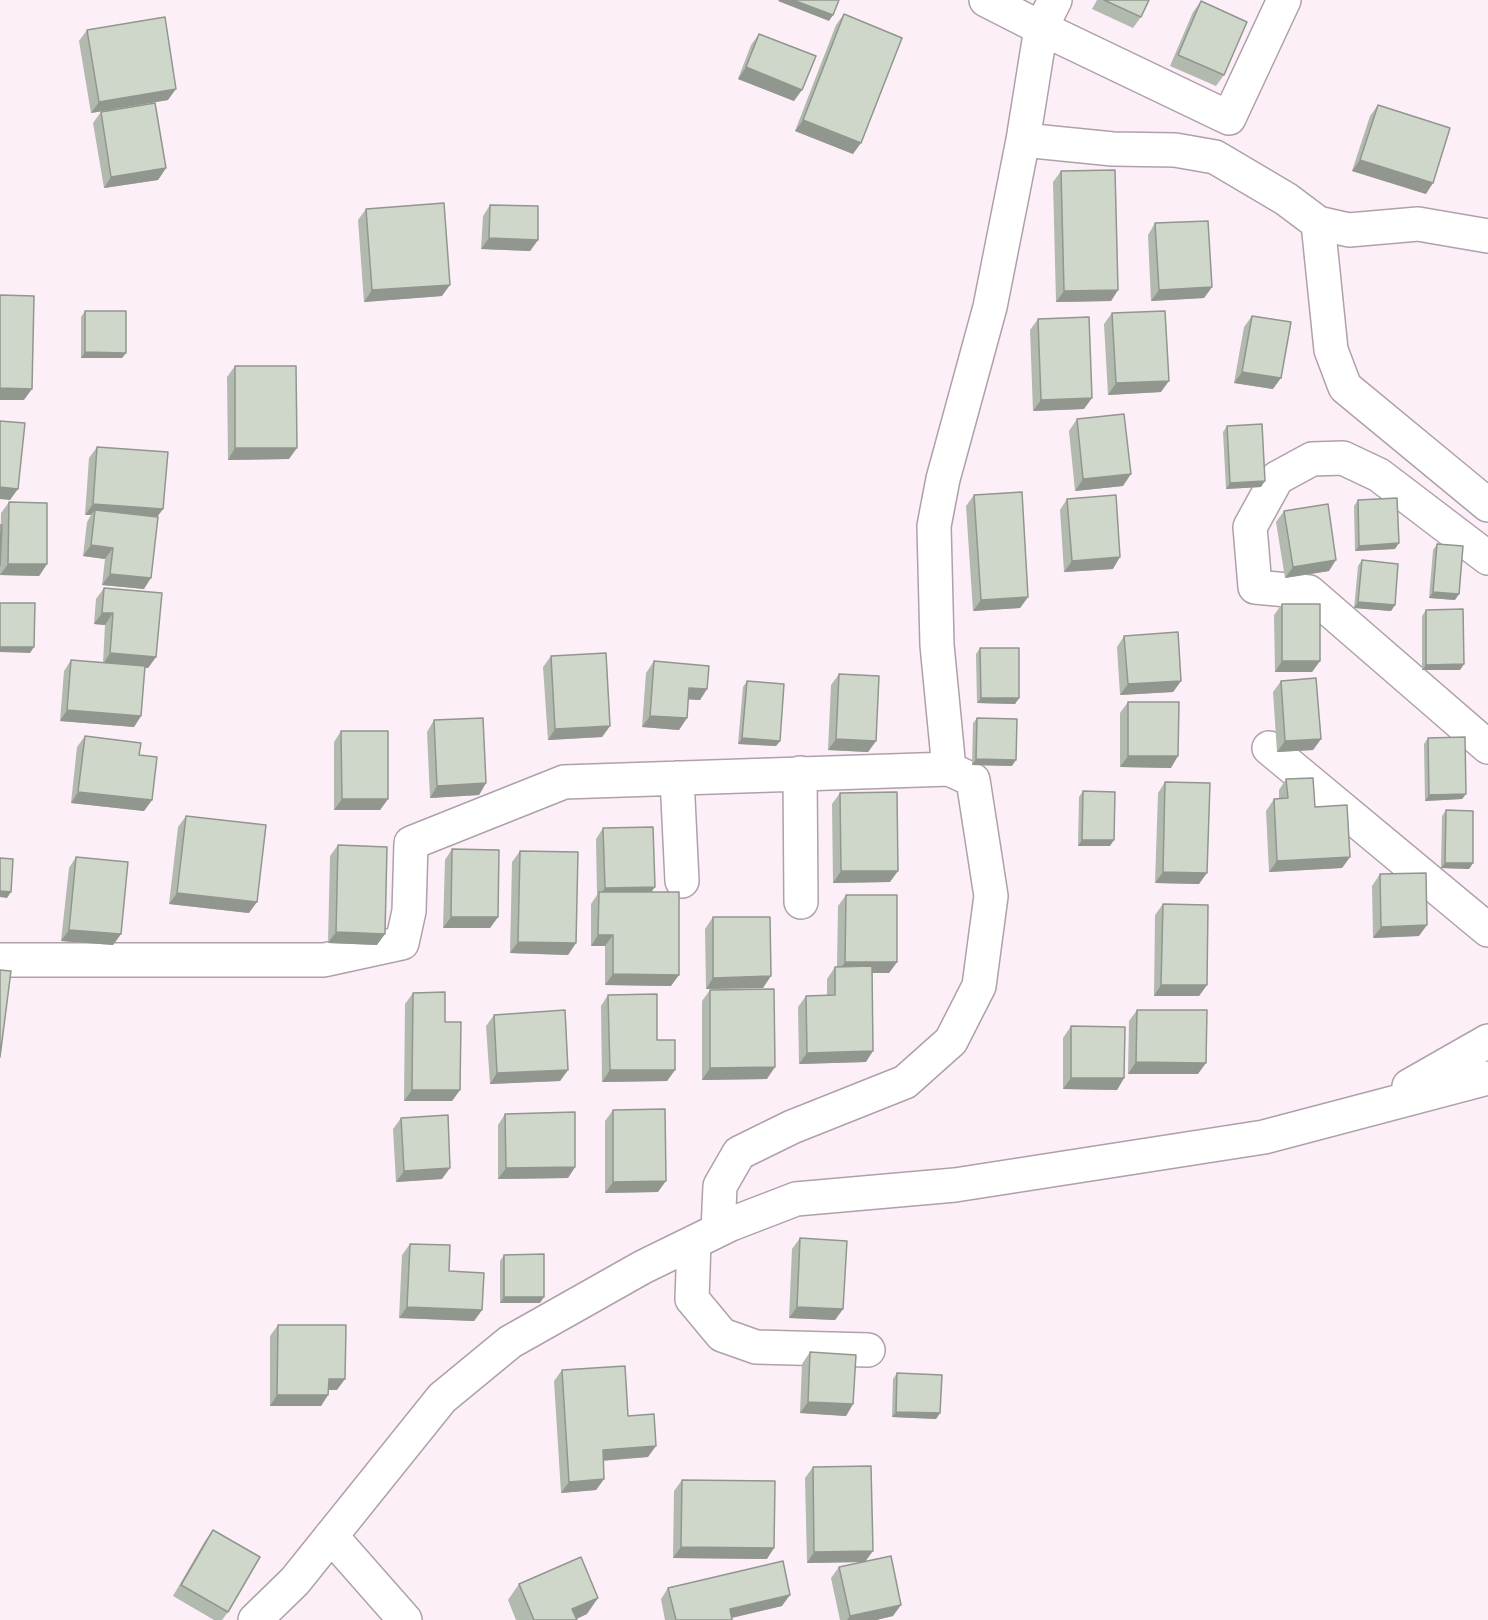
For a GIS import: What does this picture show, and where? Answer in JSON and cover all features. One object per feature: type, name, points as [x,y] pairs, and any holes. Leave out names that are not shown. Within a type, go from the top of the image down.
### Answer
[{"type":"street","points":[[986,0],[1048,14],[1229,118],[1284,0]]},
{"type":"street","points":[[949,770],[937,645],[934,526],[943,479],[990,307],[1048,14]]},
{"type":"street","points":[[1023,140],[1113,149],[1174,150],[1215,157],[1286,200],[1318,223],[1349,230],[1418,224],[1488,236]]},
{"type":"street","points":[[1318,223],[1331,350],[1345,387],[1488,505]]},
{"type":"street","points":[[1488,558],[1380,475],[1342,459],[1312,459],[1277,478],[1250,527],[1255,587],[1309,592],[1488,747]]},
{"type":"street","points":[[1269,748],[1488,930]]},
{"type":"street","points":[[0,960],[324,960],[402,944],[409,911],[411,843],[564,782],[949,770],[974,780],[991,896],[979,986],[951,1041],[905,1082],[792,1127],[739,1153],[720,1186],[692,1299],[722,1335],[756,1347],[868,1350]]},
{"type":"street","points":[[800,773],[801,902]]},
{"type":"street","points":[[677,778],[682,881]]},
{"type":"street","points":[[1368,1110],[1488,1041]]},
{"type":"street","points":[[255,1620],[295,1581],[442,1398],[510,1342],[643,1267],[706,1236],[796,1199],[955,1185],[1264,1137],[1488,1078]]},
{"type":"street","points":[[331,1536],[405,1620]]},
{"type":"building","points":[[793,0],[839,0],[833,15]]},
{"type":"building","points":[[1104,0],[1149,0],[1141,17]]},
{"type":"building","points":[[1201,1],[1247,22],[1224,75],[1178,55]]},
{"type":"building","points":[[844,14],[902,38],[861,143],[803,120]]},
{"type":"building","points":[[165,17],[176,89],[99,102],[87,30]]},
{"type":"building","points":[[759,34],[816,56],[802,90],[746,67]]},
{"type":"building","points":[[155,103],[166,168],[111,177],[101,112]]},
{"type":"building","points":[[1378,105],[1450,128],[1433,183],[1360,160]]},
{"type":"building","points":[[1115,170],[1118,290],[1064,291],[1061,171]]},
{"type":"building","points":[[444,203],[450,285],[372,290],[366,209]]},
{"type":"building","points":[[490,205],[538,206],[538,240],[489,238]]},
{"type":"building","points":[[1208,221],[1212,287],[1159,290],[1155,223]]},
{"type":"building","points":[[0,295],[34,296],[32,389],[0,388]]},
{"type":"building","points":[[85,311],[126,311],[126,353],[85,352]]},
{"type":"building","points":[[1165,311],[1169,381],[1116,383],[1112,313]]},
{"type":"building","points":[[1252,316],[1291,322],[1281,378],[1242,372]]},
{"type":"building","points":[[1089,317],[1092,398],[1041,400],[1038,319]]},
{"type":"building","points":[[235,366],[296,366],[297,448],[235,448]]},
{"type":"building","points":[[1124,414],[1131,474],[1083,479],[1077,419]]},
{"type":"building","points":[[0,421],[25,423],[18,489],[0,487]]},
{"type":"building","points":[[1262,424],[1265,481],[1230,483],[1227,426]]},
{"type":"building","points":[[97,447],[168,452],[163,509],[93,504]]},
{"type":"building","points":[[1022,492],[1028,597],[981,600],[974,495]]},
{"type":"building","points":[[1116,495],[1120,557],[1072,561],[1067,499]]},
{"type":"building","points":[[1397,498],[1399,543],[1359,546],[1358,500]]},
{"type":"building","points":[[9,502],[47,503],[47,564],[8,564]]},
{"type":"building","points":[[1328,504],[1336,560],[1293,567],[1284,511]]},
{"type":"building","points":[[95,510],[158,517],[151,578],[110,574],[113,548],[91,545]]},
{"type":"building","points":[[0,525],[2,525],[0,566]]},
{"type":"building","points":[[1437,544],[1463,546],[1459,594],[1433,592]]},
{"type":"building","points":[[1362,560],[1398,564],[1395,605],[1358,602]]},
{"type":"building","points":[[104,588],[162,593],[156,657],[110,653],[113,613],[102,613]]},
{"type":"building","points":[[0,603],[35,603],[34,647],[0,647]]},
{"type":"building","points":[[1282,604],[1320,604],[1320,661],[1282,661]]},
{"type":"building","points":[[1463,609],[1464,664],[1426,665],[1426,610]]},
{"type":"building","points":[[1178,632],[1181,681],[1128,684],[1124,636]]},
{"type":"building","points":[[980,648],[1019,648],[1019,698],[981,698]]},
{"type":"building","points":[[606,653],[610,726],[555,729],[551,656]]},
{"type":"building","points":[[71,660],[145,666],[141,716],[67,710]]},
{"type":"building","points":[[654,661],[709,666],[707,689],[689,688],[687,718],[650,716]]},
{"type":"building","points":[[839,674],[879,676],[876,741],[836,739]]},
{"type":"building","points":[[1316,678],[1321,739],[1285,741],[1281,681]]},
{"type":"building","points":[[747,681],[784,684],[780,741],[742,738]]},
{"type":"building","points":[[1128,702],[1179,702],[1178,756],[1128,756]]},
{"type":"building","points":[[483,718],[486,783],[437,786],[434,720]]},
{"type":"building","points":[[977,718],[1017,719],[1016,760],[976,759]]},
{"type":"building","points":[[341,731],[388,731],[388,799],[342,799]]},
{"type":"building","points":[[85,736],[141,743],[139,755],[157,757],[152,800],[78,792]]},
{"type":"building","points":[[1465,737],[1466,794],[1429,795],[1428,738]]},
{"type":"building","points":[[1313,778],[1315,807],[1347,805],[1350,857],[1277,861],[1274,799],[1288,798],[1286,779]]},
{"type":"building","points":[[1165,782],[1210,783],[1207,873],[1163,872]]},
{"type":"building","points":[[1083,791],[1115,792],[1114,840],[1082,840]]},
{"type":"building","points":[[897,792],[898,871],[841,871],[840,793]]},
{"type":"building","points":[[1446,810],[1473,811],[1473,863],[1445,863]]},
{"type":"building","points":[[186,816],[266,825],[257,902],[177,893]]},
{"type":"building","points":[[653,827],[655,887],[605,888],[603,828]]},
{"type":"building","points":[[338,845],[387,847],[385,934],[336,932]]},
{"type":"building","points":[[452,849],[499,850],[498,917],[451,917]]},
{"type":"building","points":[[520,851],[578,852],[576,943],[518,942]]},
{"type":"building","points":[[76,857],[128,862],[121,934],[69,930]]},
{"type":"building","points":[[0,858],[13,859],[11,892],[0,891]]},
{"type":"building","points":[[1426,873],[1427,925],[1381,927],[1380,874]]},
{"type":"building","points":[[599,892],[679,892],[679,975],[613,974],[613,935],[598,935]]},
{"type":"building","points":[[846,895],[897,895],[897,962],[845,962]]},
{"type":"building","points":[[1163,904],[1208,905],[1207,985],[1161,985]]},
{"type":"building","points":[[713,917],[770,917],[771,976],[713,978]]},
{"type":"building","points":[[872,966],[873,1051],[807,1053],[806,996],[835,995],[835,967]]},
{"type":"building","points":[[0,970],[11,971],[0,1057]]},
{"type":"building","points":[[774,989],[775,1067],[710,1068],[710,990]]},
{"type":"building","points":[[445,992],[445,1022],[461,1022],[460,1090],[412,1090],[413,993]]},
{"type":"building","points":[[657,994],[657,1040],[675,1040],[675,1070],[610,1070],[608,995]]},
{"type":"building","points":[[565,1010],[568,1070],[497,1073],[494,1015]]},
{"type":"building","points":[[1137,1010],[1207,1010],[1206,1063],[1136,1062]]},
{"type":"building","points":[[1071,1026],[1125,1027],[1124,1078],[1071,1078]]},
{"type":"building","points":[[665,1109],[666,1181],[613,1182],[613,1110]]},
{"type":"building","points":[[575,1112],[575,1167],[506,1168],[505,1114]]},
{"type":"building","points":[[448,1115],[450,1168],[404,1171],[401,1118]]},
{"type":"building","points":[[800,1238],[847,1241],[843,1309],[797,1307]]},
{"type":"building","points":[[410,1244],[450,1245],[449,1271],[484,1273],[482,1310],[407,1307]]},
{"type":"building","points":[[544,1254],[544,1297],[504,1297],[504,1255]]},
{"type":"building","points":[[278,1325],[346,1325],[345,1379],[329,1379],[328,1395],[277,1395]]},
{"type":"building","points":[[810,1352],[856,1355],[853,1404],[808,1402]]},
{"type":"building","points":[[625,1366],[628,1416],[654,1414],[656,1446],[603,1450],[604,1479],[569,1482],[562,1370]]},
{"type":"building","points":[[897,1373],[942,1375],[940,1413],[896,1412]]},
{"type":"building","points":[[871,1466],[873,1551],[814,1552],[813,1467]]},
{"type":"building","points":[[682,1480],[775,1481],[774,1548],[681,1547]]},
{"type":"building","points":[[213,1530],[260,1557],[228,1612],[181,1585]]},
{"type":"building","points":[[891,1556],[901,1605],[850,1616],[839,1567]]},
{"type":"building","points":[[581,1557],[598,1598],[572,1609],[577,1620],[534,1620],[519,1584]]},
{"type":"building","points":[[783,1561],[790,1595],[730,1609],[732,1620],[676,1620],[668,1588]]}]
